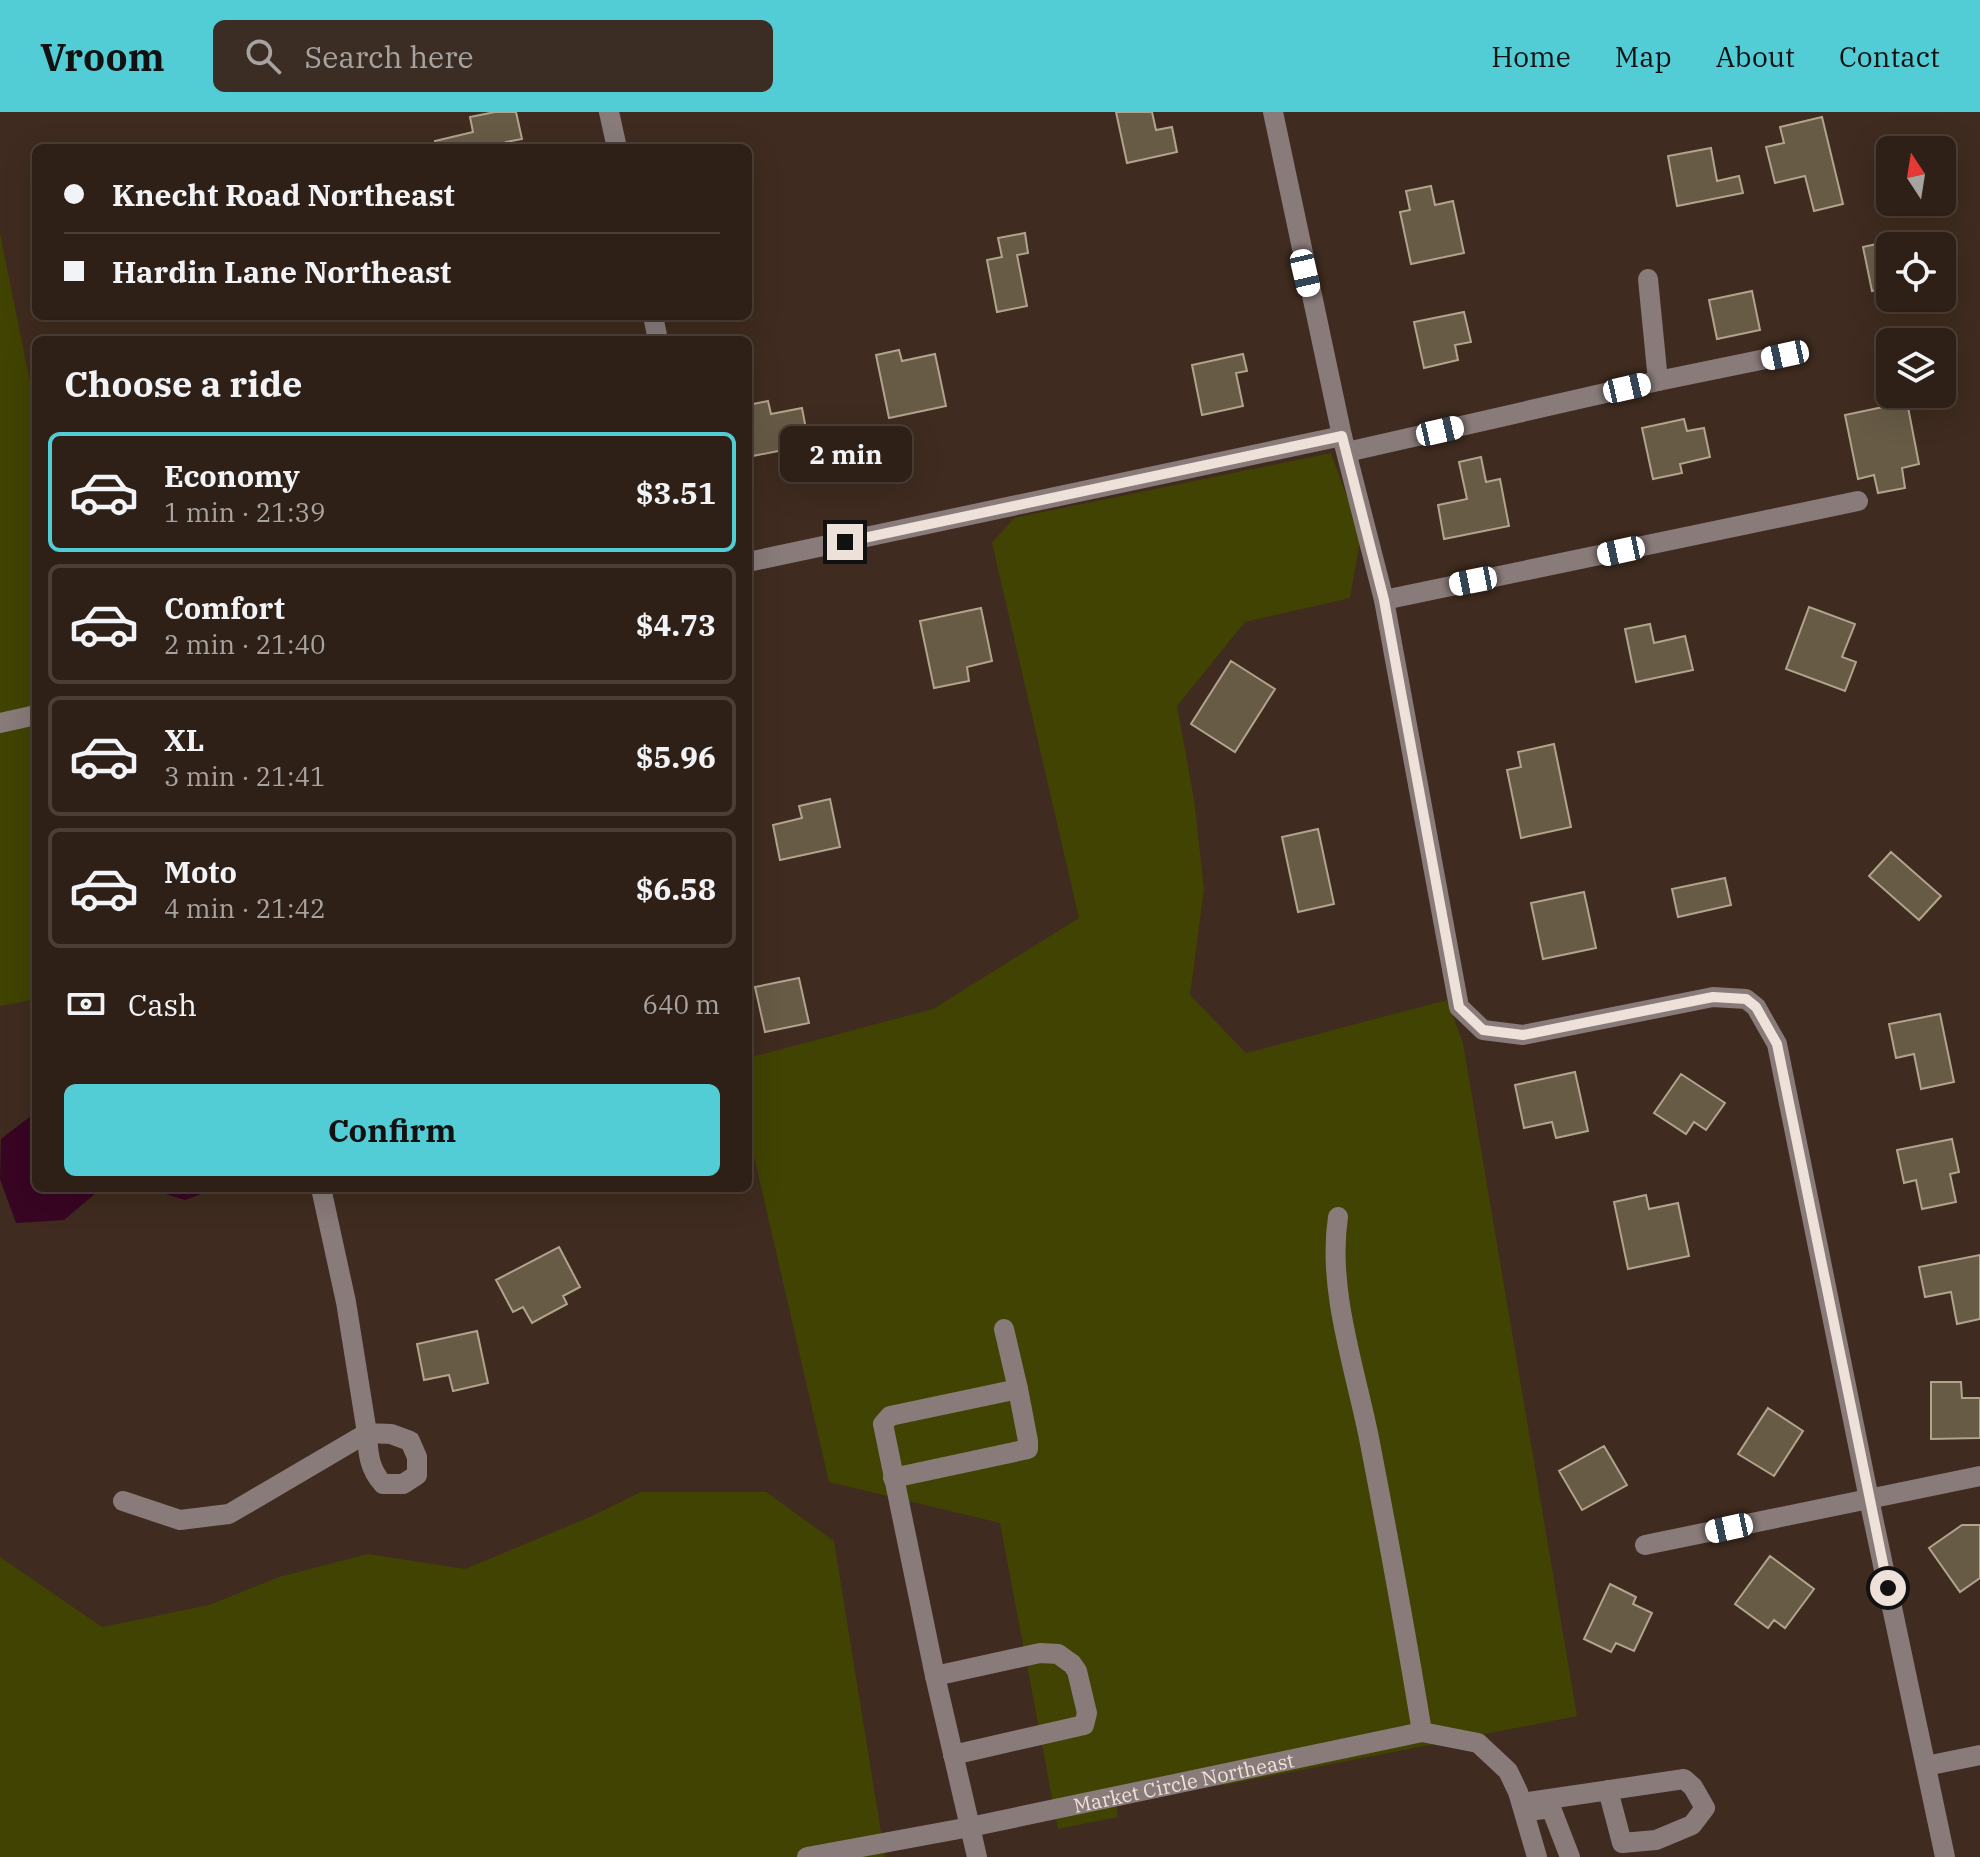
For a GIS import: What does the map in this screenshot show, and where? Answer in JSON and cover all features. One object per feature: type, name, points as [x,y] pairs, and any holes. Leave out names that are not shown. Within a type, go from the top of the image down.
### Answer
[{"type":"street","points":[[609,112],[616,144]]},
{"type":"street","points":[[1273,112],[1344,444],[1384,600],[1459,1007],[1483,1030],[1523,1035],[1713,997],[1746,999],[1756,1007],[1777,1044],[1945,1857]]},
{"type":"street","points":[[1648,279],[1658,381]]},
{"type":"street","points":[[752,561],[1785,355]]},
{"type":"street","points":[[1384,600],[1858,501]]},
{"type":"street","points":[[0,723],[32,716]]},
{"type":"street","points":[[123,1501],[180,1520],[229,1514],[367,1433],[346,1302],[322,1192]]},
{"type":"street","points":[[1338,1217],[1335,1265],[1341,1306],[1369,1438],[1422,1732]]},
{"type":"street","points":[[893,1478],[1028,1449],[1004,1329]]},
{"type":"street","points":[[977,1857],[935,1676],[883,1424],[890,1416],[1018,1389]]},
{"type":"street","points":[[1645,1545],[1980,1476]]},
{"type":"street","points":[[935,1676],[1040,1653],[1065,1657],[1077,1671],[1087,1713],[1084,1725],[953,1755]]},
{"type":"street","name":"Market Circle Northeast","points":[[807,1857],[970,1827],[1422,1732],[1478,1743],[1508,1771],[1523,1807],[1537,1857]]},
{"type":"street","points":[[1926,1766],[1980,1755]]},
{"type":"street","points":[[1523,1807],[1608,1790],[1684,1779],[1693,1787],[1705,1808],[1692,1825],[1656,1840],[1622,1843],[1608,1790]]},
{"type":"street","points":[[1523,1807],[1551,1808],[1570,1857]]},
{"type":"shaded area","points":[[0,234],[32,391],[32,1000],[0,1006]]},
{"type":"shaded area","points":[[1331,453],[1361,535],[1350,598],[1245,622],[1177,706],[1194,799],[1204,889],[1190,995],[1246,1053],[1447,1000],[1463,1043],[1577,1716],[1225,1785],[1115,1793],[1118,1817],[1058,1829],[1000,1523],[829,1482],[752,1147],[752,1057],[933,1009],[1079,918],[992,543],[1014,518]]},
{"type":"shaded area","points":[[32,1115],[32,1192],[104,1192],[96,1193],[64,1220],[16,1223],[0,1179],[1,1139]]},
{"type":"shaded area","points":[[159,1192],[206,1192],[185,1200]]},
{"type":"shaded area","points":[[641,1492],[766,1492],[834,1541],[885,1857],[0,1857],[0,1557],[102,1627],[209,1605],[279,1577],[368,1554],[465,1569]]},
{"type":"building","points":[[516,112],[522,139],[507,144],[435,144],[435,141],[473,132],[470,117]]},
{"type":"building","points":[[1116,112],[1152,112],[1156,130],[1172,127],[1177,152],[1127,163]]},
{"type":"building","points":[[1822,117],[1843,204],[1814,211],[1805,176],[1775,183],[1766,147],[1784,143],[1780,127]]},
{"type":"building","points":[[1711,148],[1717,181],[1739,176],[1743,193],[1677,206],[1668,156]]},
{"type":"building","points":[[1431,186],[1435,205],[1453,201],[1464,253],[1411,264],[1400,212],[1410,210],[1406,191]]},
{"type":"building","points":[[1025,233],[1028,253],[1017,255],[1027,306],[997,312],[987,260],[1002,257],[998,238]]},
{"type":"building","points":[[1876,244],[1876,290],[1872,291],[1863,247]]},
{"type":"building","points":[[1752,291],[1760,330],[1717,339],[1709,300]]},
{"type":"building","points":[[1464,312],[1471,342],[1455,345],[1458,360],[1424,368],[1414,322]]},
{"type":"building","points":[[899,350],[902,361],[935,354],[946,406],[889,418],[876,355]]},
{"type":"building","points":[[1243,354],[1247,371],[1236,373],[1243,406],[1202,415],[1192,365]]},
{"type":"building","points":[[768,401],[771,414],[802,408],[809,445],[752,456],[752,404]]},
{"type":"building","points":[[1878,408],[1908,408],[1919,464],[1902,468],[1905,488],[1878,493],[1874,475],[1858,479],[1845,415]]},
{"type":"building","points":[[1684,419],[1687,431],[1704,428],[1710,457],[1680,464],[1682,473],[1653,479],[1642,428]]},
{"type":"building","points":[[1481,457],[1486,482],[1500,479],[1509,526],[1444,539],[1438,505],[1467,499],[1459,462]]},
{"type":"building","points":[[1809,607],[1855,624],[1842,657],[1856,662],[1845,691],[1786,669]]},
{"type":"building","points":[[981,608],[992,661],[967,667],[969,681],[934,688],[920,621]]},
{"type":"building","points":[[1650,624],[1654,643],[1685,636],[1693,670],[1636,682],[1625,629]]},
{"type":"building","points":[[1231,661],[1275,689],[1235,752],[1191,724]]},
{"type":"building","points":[[1554,744],[1571,827],[1521,838],[1507,770],[1521,767],[1518,752]]},
{"type":"building","points":[[830,799],[840,847],[780,860],[773,825],[802,818],[799,806]]},
{"type":"building","points":[[1318,829],[1334,904],[1298,912],[1282,837]]},
{"type":"building","points":[[1891,852],[1941,896],[1919,920],[1869,876]]},
{"type":"building","points":[[1725,878],[1731,905],[1678,917],[1672,889]]},
{"type":"building","points":[[1584,892],[1596,948],[1543,959],[1531,903]]},
{"type":"building","points":[[799,978],[809,1023],[765,1032],[755,987]]},
{"type":"building","points":[[1940,1014],[1954,1082],[1921,1089],[1914,1054],[1896,1058],[1889,1024]]},
{"type":"building","points":[[1575,1072],[1588,1131],[1556,1138],[1552,1122],[1524,1128],[1515,1085]]},
{"type":"building","points":[[1681,1074],[1725,1103],[1706,1130],[1694,1122],[1686,1134],[1654,1113]]},
{"type":"building","points":[[1952,1139],[1959,1172],[1950,1174],[1956,1202],[1922,1209],[1916,1180],[1904,1183],[1897,1150]]},
{"type":"building","points":[[1646,1195],[1649,1209],[1678,1203],[1689,1256],[1628,1269],[1614,1202]]},
{"type":"building","points":[[559,1247],[580,1287],[563,1296],[567,1304],[532,1323],[523,1307],[513,1312],[496,1280]]},
{"type":"building","points":[[1980,1255],[1980,1319],[1957,1324],[1951,1292],[1925,1297],[1919,1267]]},
{"type":"building","points":[[477,1331],[488,1383],[453,1391],[449,1375],[424,1380],[417,1344]]},
{"type":"building","points":[[1931,1382],[1961,1382],[1962,1398],[1980,1398],[1980,1438],[1931,1439]]},
{"type":"building","points":[[1768,1408],[1803,1431],[1774,1476],[1738,1454]]},
{"type":"building","points":[[1604,1446],[1627,1485],[1582,1510],[1559,1471]]},
{"type":"building","points":[[1962,1525],[1980,1525],[1980,1578],[1960,1592],[1929,1548]]},
{"type":"building","points":[[1770,1556],[1814,1589],[1785,1628],[1774,1620],[1768,1628],[1735,1604]]},
{"type":"building","points":[[1610,1584],[1636,1597],[1633,1604],[1652,1613],[1634,1651],[1616,1643],[1611,1652],[1584,1639]]},
{"type":"route","points":[[845,542],[1342,436],[1384,600],[1459,1007],[1483,1030],[1523,1035],[1713,997],[1746,999],[1756,1007],[1777,1044],[1888,1588]]}]
